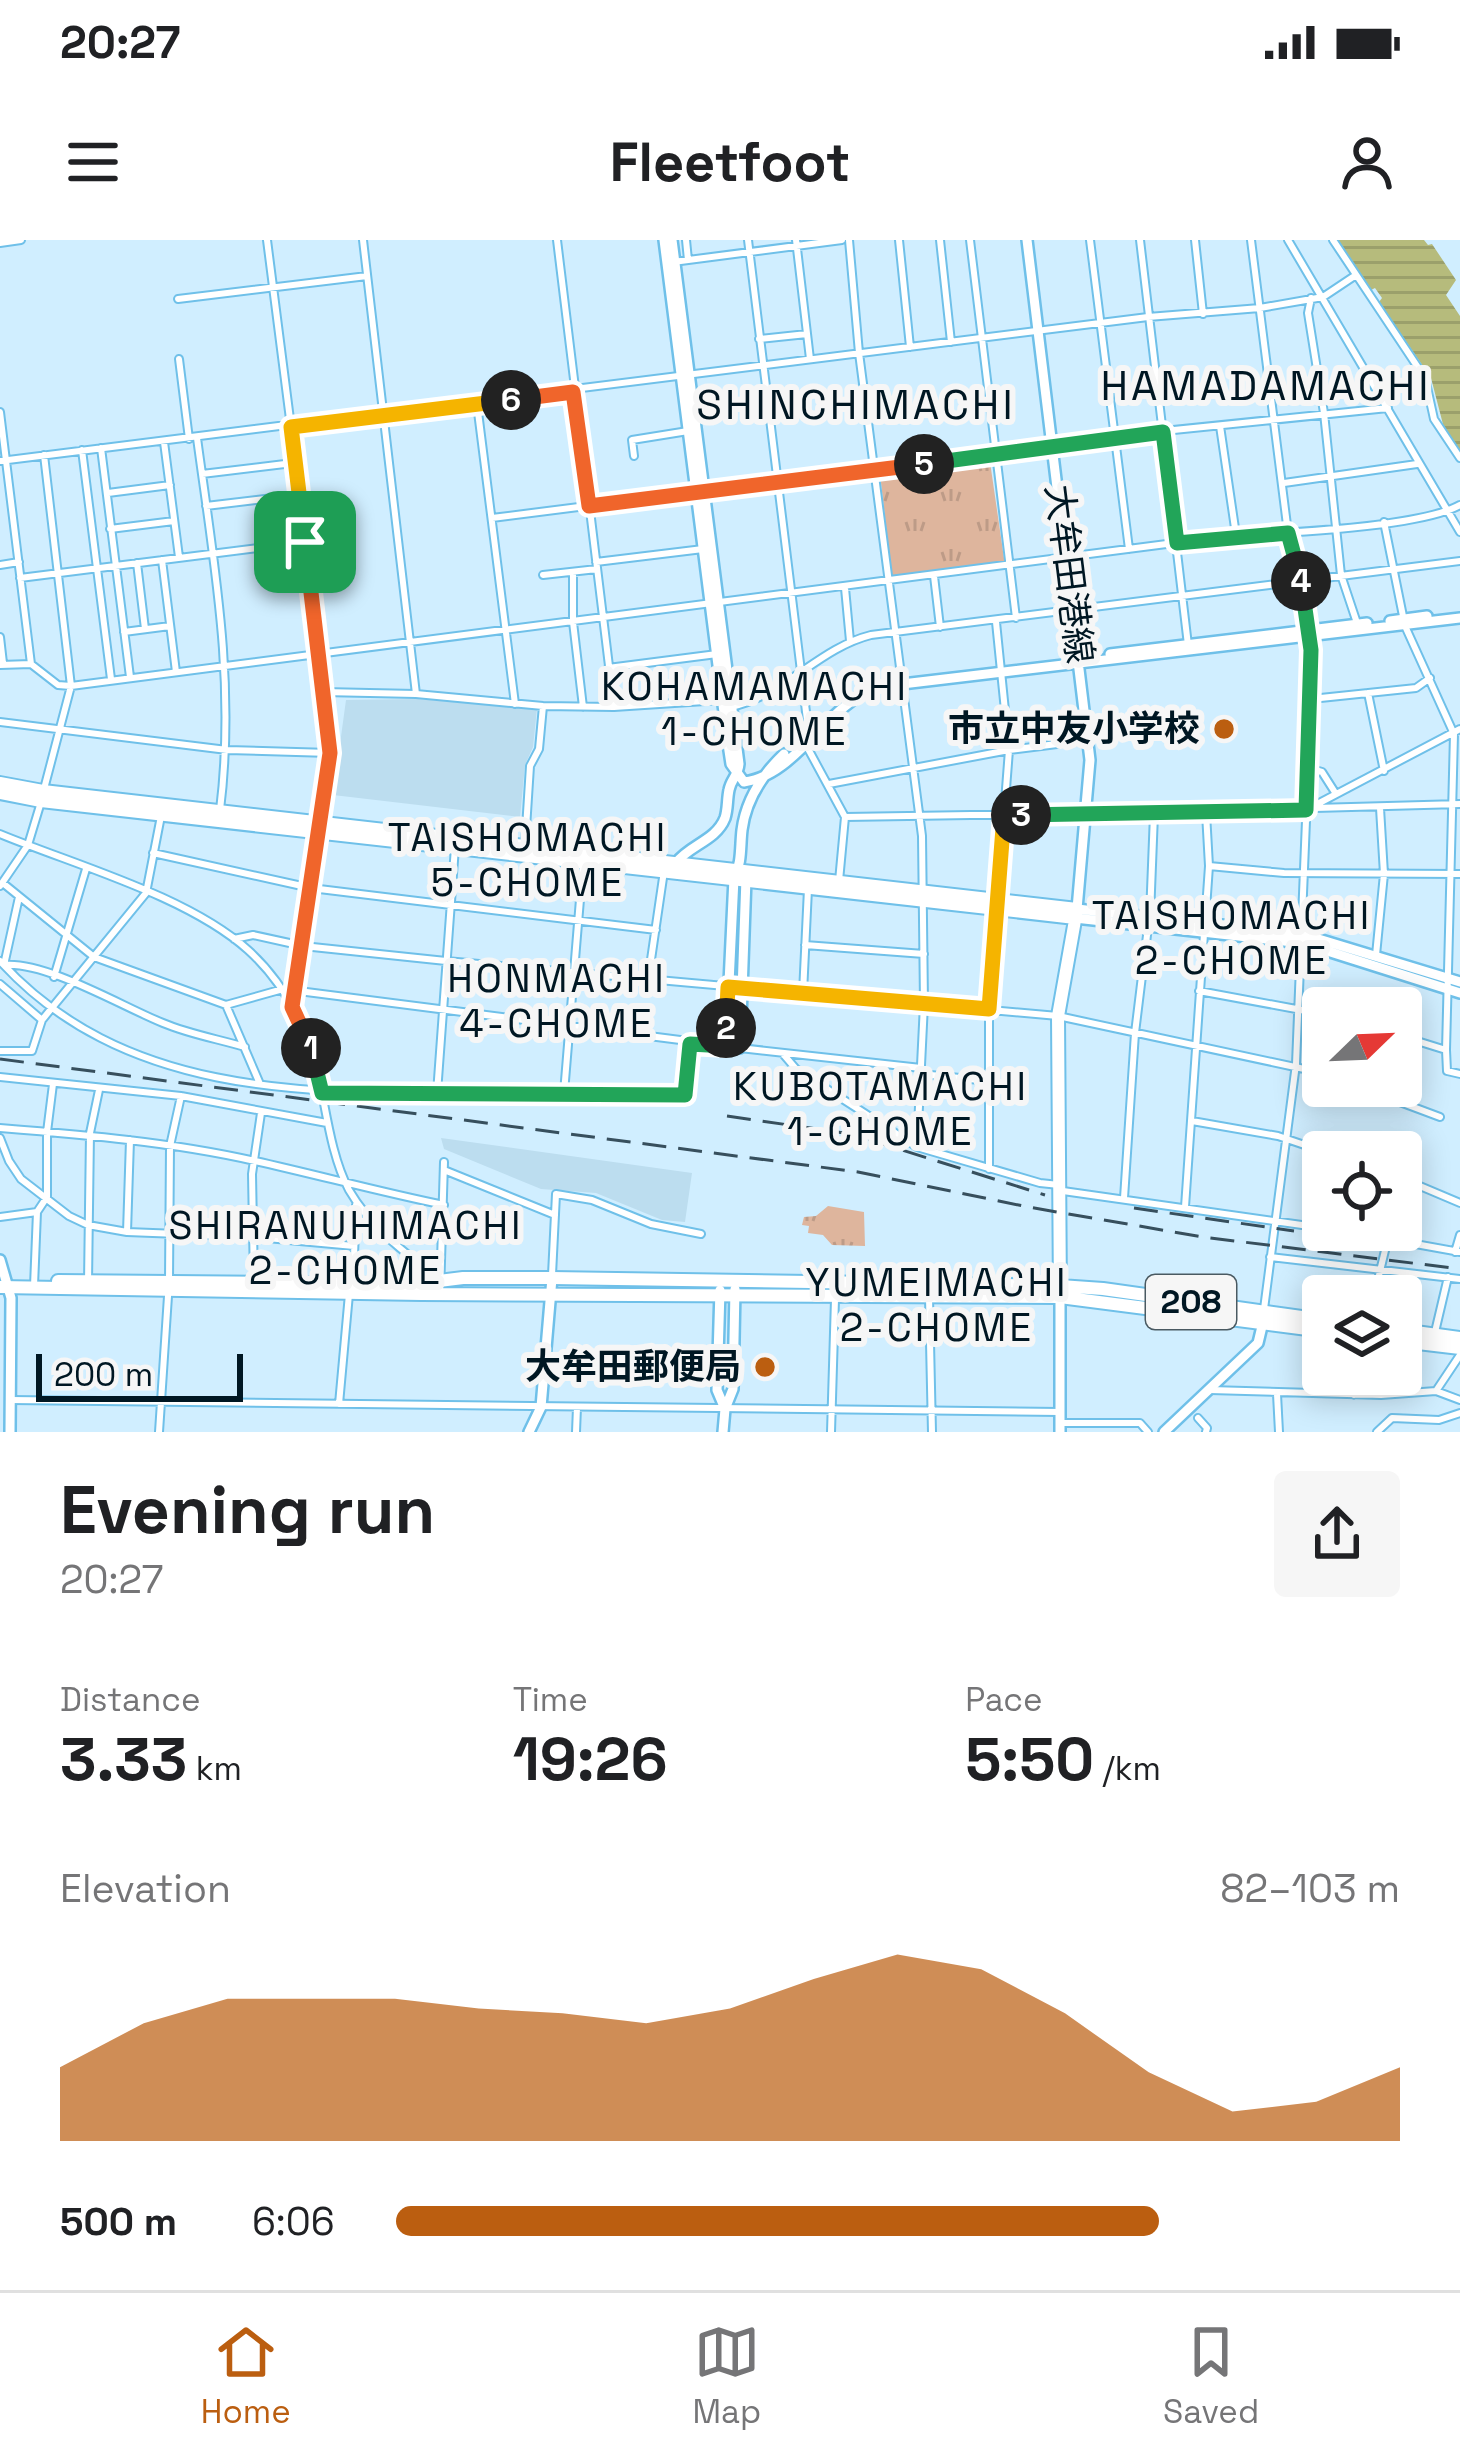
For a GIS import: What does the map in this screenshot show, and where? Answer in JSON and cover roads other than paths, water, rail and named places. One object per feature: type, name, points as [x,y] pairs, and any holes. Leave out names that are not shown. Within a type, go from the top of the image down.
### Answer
[{"type":"highway","points":[[0,783],[42,796],[161,814],[320,827],[1076,914],[1058,1016],[1060,1292]]},
{"type":"highway","points":[[0,793],[219,811],[455,848],[524,850],[584,861],[671,868]]},
{"type":"highway","points":[[809,882],[839,881],[924,896]]},
{"type":"highway","name":"208","points":[[4,1287],[415,1284],[1060,1292]]},
{"type":"highway","name":"208","points":[[728,1288],[929,1297],[1103,1288],[1302,1326]]},
{"type":"highway","name":"208","points":[[1264,1318],[1302,1319]]},
{"type":"highway","points":[[1422,1333],[1460,1338]]},
{"type":"highway","points":[[1422,1345],[1460,1352]]},
{"type":"street","points":[[0,243],[21,240]]},
{"type":"street","points":[[267,240],[330,753],[292,1007]]},
{"type":"street","points":[[363,240],[416,694]]},
{"type":"street","points":[[557,240],[614,707]]},
{"type":"street","points":[[668,240],[727,703],[738,775],[744,782],[771,775],[813,731],[801,674],[748,240]]},
{"type":"street","points":[[686,240],[688,260]]},
{"type":"street","points":[[671,262],[846,240],[920,815],[924,1004],[917,1147]]},
{"type":"street","points":[[899,240],[910,347]]},
{"type":"street","points":[[940,240],[951,342]]},
{"type":"street","points":[[970,240],[1016,618]]},
{"type":"street","name":"大牟田港線","points":[[1028,240],[1089,740],[1088,814],[1076,914]]},
{"type":"street","points":[[1090,240],[1129,549]]},
{"type":"street","points":[[1140,240],[1188,645]]},
{"type":"street","points":[[1195,240],[1204,315]]},
{"type":"street","points":[[1164,1432],[1258,1343],[1296,1064],[1309,809],[1309,634],[1288,533],[1251,240]]},
{"type":"street","points":[[1288,240],[1460,532]]},
{"type":"street","points":[[1333,240],[1425,378],[1434,419],[1460,458]]},
{"type":"street","points":[[796,243],[810,359]]},
{"type":"street","points":[[3,461],[1039,330],[1260,308],[1323,297],[1356,274]]},
{"type":"street","points":[[178,299],[368,276]]},
{"type":"street","points":[[1311,298],[1308,313],[1341,575],[1358,627]]},
{"type":"street","points":[[758,339],[807,334]]},
{"type":"street","points":[[179,359],[202,474],[227,665],[227,750],[219,811]]},
{"type":"street","points":[[685,376],[688,431],[727,703]]},
{"type":"street","points":[[476,404],[515,704]]},
{"type":"street","points":[[492,518],[1115,436],[1388,408]]},
{"type":"street","points":[[0,412],[5,488],[31,664]]},
{"type":"street","points":[[1220,425],[1237,535]]},
{"type":"street","points":[[634,456],[632,440],[688,431]]},
{"type":"street","points":[[164,442],[179,558]]},
{"type":"street","points":[[101,448],[130,678]]},
{"type":"street","points":[[82,451],[111,681]]},
{"type":"street","points":[[44,455],[70,686],[28,845],[2,885],[94,958],[226,1005],[283,989],[989,1081]]},
{"type":"street","points":[[202,474],[295,463]]},
{"type":"street","points":[[1284,483],[1417,464]]},
{"type":"street","points":[[106,493],[170,485]]},
{"type":"street","points":[[206,506],[299,494]]},
{"type":"street","points":[[0,637],[2,665],[31,664],[58,685],[70,686],[1237,535],[1384,522],[1446,513],[1460,505]]},
{"type":"street","points":[[110,529],[174,521]]},
{"type":"street","points":[[1384,522],[1404,623],[1457,732],[1455,986],[1446,1050],[1447,1071],[1460,1074]]},
{"type":"street","points":[[20,578],[305,542]]},
{"type":"street","points":[[543,575],[704,549]]},
{"type":"street","points":[[162,560],[176,672]]},
{"type":"street","points":[[323,692],[416,694],[543,706],[727,703],[801,674],[850,641],[894,632],[1460,561]]},
{"type":"street","points":[[0,565],[19,562]]},
{"type":"street","points":[[137,563],[145,629]]},
{"type":"street","points":[[573,572],[573,622],[583,707]]},
{"type":"street","points":[[934,576],[940,627]]},
{"type":"street","points":[[844,587],[850,641]]},
{"type":"street","points":[[726,1046],[746,807],[762,778],[865,692],[900,682],[1000,669],[1460,615]]},
{"type":"street","points":[[989,1169],[989,1009],[1009,750],[996,620]]},
{"type":"street","points":[[124,632],[170,626]]},
{"type":"street","points":[[1080,660],[1309,634]]},
{"type":"street","points":[[608,668],[717,654]]},
{"type":"street","points":[[1311,699],[1416,688],[1430,678]]},
{"type":"street","points":[[1368,693],[1384,771]]},
{"type":"street","points":[[524,850],[530,766],[539,749],[543,706]]},
{"type":"street","points":[[0,722],[227,750],[330,753]]},
{"type":"street","points":[[1309,809],[1457,732]]},
{"type":"street","points":[[829,784],[1089,740]]},
{"type":"street","points":[[805,742],[845,817],[839,881]]},
{"type":"street","points":[[1308,768],[1322,772],[1336,794]]},
{"type":"street","points":[[648,980],[671,868],[686,851],[719,829],[727,815],[729,784],[738,775]]},
{"type":"street","points":[[845,817],[1457,804]]},
{"type":"street","points":[[1376,955],[1384,874],[1380,808]]},
{"type":"street","points":[[1185,1207],[1209,866],[1206,812]]},
{"type":"street","points":[[0,1051],[32,1052],[42,1020],[146,893],[161,814]]},
{"type":"street","points":[[1124,1198],[1154,814]]},
{"type":"street","points":[[719,829],[742,832]]},
{"type":"street","points":[[0,833],[211,922],[283,989],[315,1059],[327,1123],[346,1185],[388,1239],[440,1287]]},
{"type":"street","points":[[437,1093],[455,848]]},
{"type":"street","points":[[153,853],[311,889],[656,930]]},
{"type":"street","points":[[564,1093],[584,861]]},
{"type":"street","points":[[1209,866],[1455,874]]},
{"type":"street","points":[[54,977],[86,869]]},
{"type":"street","points":[[740,876],[740,1048]]},
{"type":"street","points":[[803,993],[809,882]]},
{"type":"street","points":[[2,963],[19,896]]},
{"type":"street","points":[[1076,914],[1302,938],[1376,955],[1455,986]]},
{"type":"street","points":[[234,939],[253,935],[303,946],[574,974],[1058,1016],[1302,1066]]},
{"type":"street","points":[[1302,938],[1455,986]]},
{"type":"street","points":[[806,945],[924,954]]},
{"type":"street","points":[[2,963],[73,983],[159,1022],[245,1047]]},
{"type":"street","points":[[2,963],[52,1008],[150,1061],[208,1078],[260,1086],[322,1093],[685,1095],[690,1044]]},
{"type":"street","points":[[0,984],[42,1020]]},
{"type":"street","points":[[1199,991],[1302,1008]]},
{"type":"street","points":[[226,1005],[260,1086]]},
{"type":"street","points":[[1422,1043],[1446,1050]]},
{"type":"street","points":[[781,1053],[796,1069],[917,1147],[1059,1188],[1302,1224]]},
{"type":"street","points":[[0,1077],[181,1096],[327,1123]]},
{"type":"street","points":[[34,1286],[37,1212],[47,1197],[53,1084]]},
{"type":"street","points":[[89,1286],[90,1133],[99,1090]]},
{"type":"street","points":[[160,1432],[169,1286],[170,1146],[181,1096]]},
{"type":"street","points":[[1411,1107],[1440,1118]]},
{"type":"street","points":[[254,1286],[253,1160],[261,1113]]},
{"type":"street","points":[[1192,1120],[1302,1144]]},
{"type":"street","points":[[0,1128],[90,1133],[253,1160],[444,1205]]},
{"type":"street","points":[[0,1138],[21,1178],[88,1225],[128,1232],[354,1246]]},
{"type":"street","points":[[128,1232],[130,1140]]},
{"type":"street","points":[[440,1287],[444,1166],[555,1215]]},
{"type":"street","points":[[1422,1187],[1460,1203]]},
{"type":"street","points":[[529,1432],[541,1407],[556,1194],[592,1200],[651,1224],[701,1234]]},
{"type":"street","points":[[339,1404],[356,1200]]},
{"type":"street","points":[[0,1216],[37,1212]]},
{"type":"street","points":[[1422,1245],[1458,1252],[1460,1235]]},
{"type":"street","points":[[1379,1275],[1385,1251]]},
{"type":"street","points":[[1270,1257],[1460,1279]]},
{"type":"street","points":[[0,1260],[10,1432]]},
{"type":"street","points":[[1435,1335],[1448,1277]]},
{"type":"street","points":[[723,1432],[733,1388],[728,1288]]},
{"type":"street","points":[[1059,1425],[1060,1292]]},
{"type":"street","points":[[831,1432],[836,1295]]},
{"type":"street","points":[[929,1297],[932,1432]]},
{"type":"street","points":[[1436,1391],[1460,1352]]},
{"type":"street","points":[[1210,1390],[1302,1394]]},
{"type":"street","points":[[1422,1392],[1436,1391],[1460,1400]]},
{"type":"street","points":[[1277,1394],[1279,1432]]},
{"type":"street","points":[[10,1400],[930,1411],[1059,1425],[1140,1423],[1148,1432]]},
{"type":"street","points":[[576,1432],[578,1407]]},
{"type":"street","points":[[1377,1432],[1392,1418],[1439,1420],[1460,1413]]},
{"type":"street","points":[[1198,1418],[1208,1428],[1206,1432]]},
{"type":"railway","points":[[0,1059],[858,1172],[1203,1237],[1460,1269]]},
{"type":"railway","points":[[727,1116],[851,1134],[1045,1195]]},
{"type":"railway","points":[[1134,1208],[1294,1231]]},
{"type":"place","name":"市立中友小学校","points":[[1224,729]]},
{"type":"place","name":"大牟田郵便局","points":[[765,1367]]},
{"type":"district","name":"HAMADAMACHI","points":[[1266,385]]},
{"type":"district","name":"SHINCHIMACHI","points":[[856,404]]},
{"type":"district","name":"KOHAMAMACHI 1-CHOME","points":[[755,708]]},
{"type":"district","name":"TAISHOMACHI 5-CHOME","points":[[528,860]]},
{"type":"district","name":"TAISHOMACHI 2-CHOME","points":[[1232,938]]},
{"type":"district","name":"HONMACHI 4-CHOME","points":[[557,1000]]},
{"type":"district","name":"KUBOTAMACHI 1-CHOME","points":[[881,1108]]},
{"type":"district","name":"SHIRANUHIMACHI 2-CHOME","points":[[346,1248]]},
{"type":"district","name":"YUMEIMACHI 2-CHOME","points":[[937,1304]]}]
